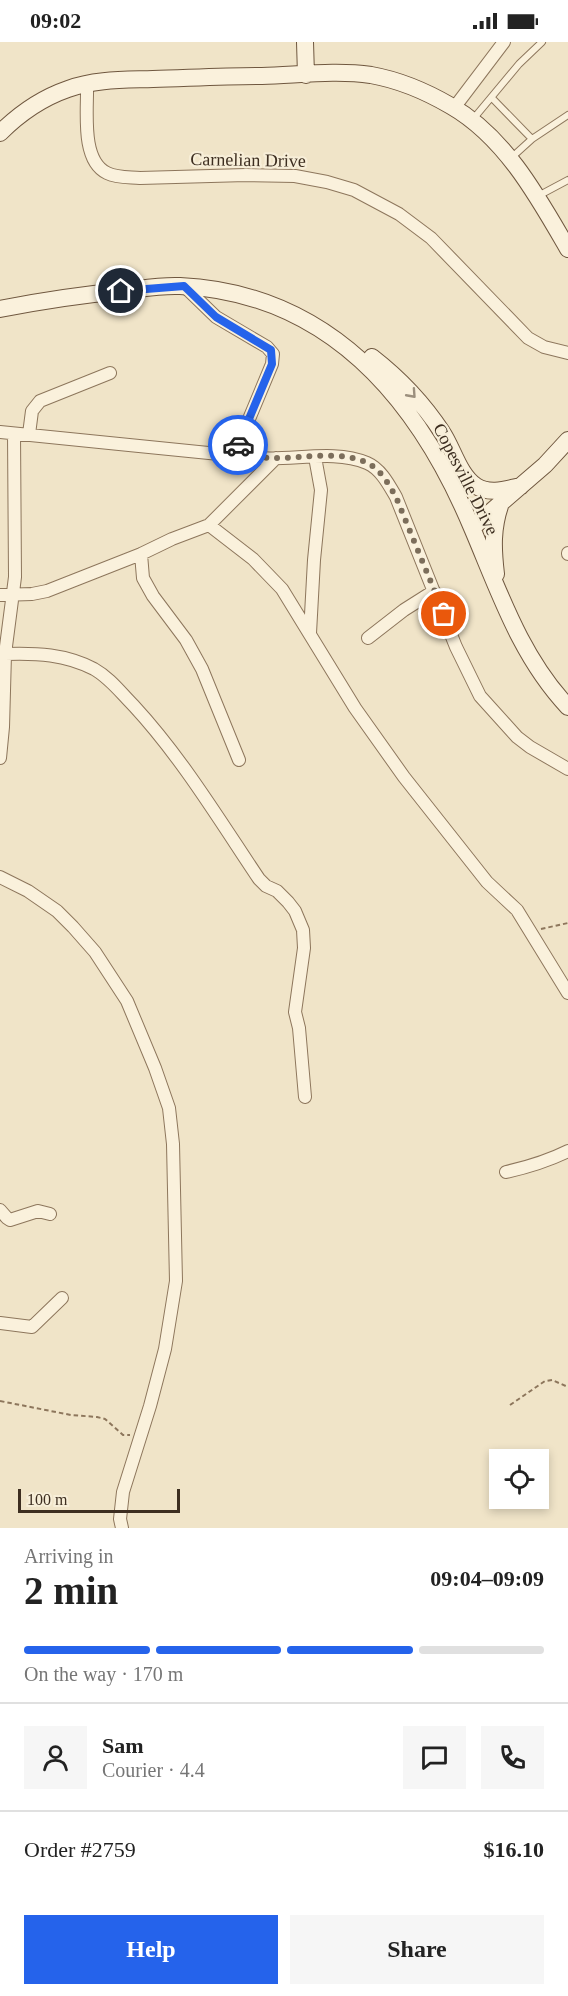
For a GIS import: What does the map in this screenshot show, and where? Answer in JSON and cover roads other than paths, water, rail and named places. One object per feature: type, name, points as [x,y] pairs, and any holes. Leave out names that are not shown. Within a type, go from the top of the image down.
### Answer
[{"type":"street","points":[[305,42],[306,75]]},
{"type":"street","points":[[454,108],[504,42]]},
{"type":"street","points":[[0,134],[12,122],[44,99],[87,83],[306,75],[372,76],[412,88],[454,108],[501,147],[537,196],[568,249]]},
{"type":"street","name":"Carnelian Drive","points":[[87,83],[90,150],[98,165],[109,174],[124,177],[295,176],[354,190],[399,214],[431,238],[528,338],[544,347],[568,353]]},
{"type":"street","points":[[184,286],[207,310],[267,347],[273,354],[272,364],[234,455]]},
{"type":"street","name":"Copesville Drive","points":[[0,309],[65,297],[184,286],[238,296],[280,308],[314,325],[349,349],[380,378],[415,422],[437,456],[472,528],[498,593],[523,644],[568,707]]},
{"type":"street","points":[[0,301],[65,297]]},
{"type":"street","points":[[349,349],[361,351],[371,357],[393,374],[415,397],[442,433],[471,483],[491,491],[522,486]]},
{"type":"street","points":[[29,434],[32,411],[40,401],[110,372]]},
{"type":"street","points":[[0,432],[234,455],[276,458],[315,457],[365,462],[378,471],[396,497],[467,673],[480,696],[517,737],[568,769]]},
{"type":"street","points":[[0,758],[3,728],[6,596],[15,577],[14,434]]},
{"type":"street","points":[[472,528],[522,486],[568,441]]},
{"type":"street","points":[[310,633],[321,490],[315,457]]},
{"type":"street","points":[[6,596],[47,591],[209,525],[276,458]]},
{"type":"street","points":[[498,593],[493,544],[496,518],[501,503]]},
{"type":"street","points":[[209,525],[235,544],[268,573],[282,589],[355,708],[404,777],[487,882],[512,904],[529,927],[568,993]]},
{"type":"street","points":[[141,554],[143,578],[153,596],[186,640],[202,669],[239,760]]},
{"type":"street","points":[[368,638],[404,610],[434,591]]},
{"type":"street","points":[[5,654],[38,653],[67,658],[106,677],[171,750],[259,879],[266,886],[277,891],[295,911],[303,930],[304,948],[295,1012],[299,1028],[305,1097]]},
{"type":"street","points":[[0,877],[28,891],[57,911],[95,952],[127,1001],[169,1108],[173,1155],[176,1281],[165,1348],[123,1492],[120,1519],[122,1528]]},
{"type":"street","points":[[506,1172],[544,1162],[568,1151]]},
{"type":"street","points":[[0,1210],[10,1220],[38,1211],[50,1214]]},
{"type":"street","points":[[0,1323],[32,1327],[62,1298]]},
{"type":"lane","points":[[471,121],[519,64],[542,42]]},
{"type":"lane","points":[[492,98],[532,139]]},
{"type":"lane","points":[[510,159],[532,139],[568,116]]},
{"type":"lane","points":[[537,196],[568,180]]}]
